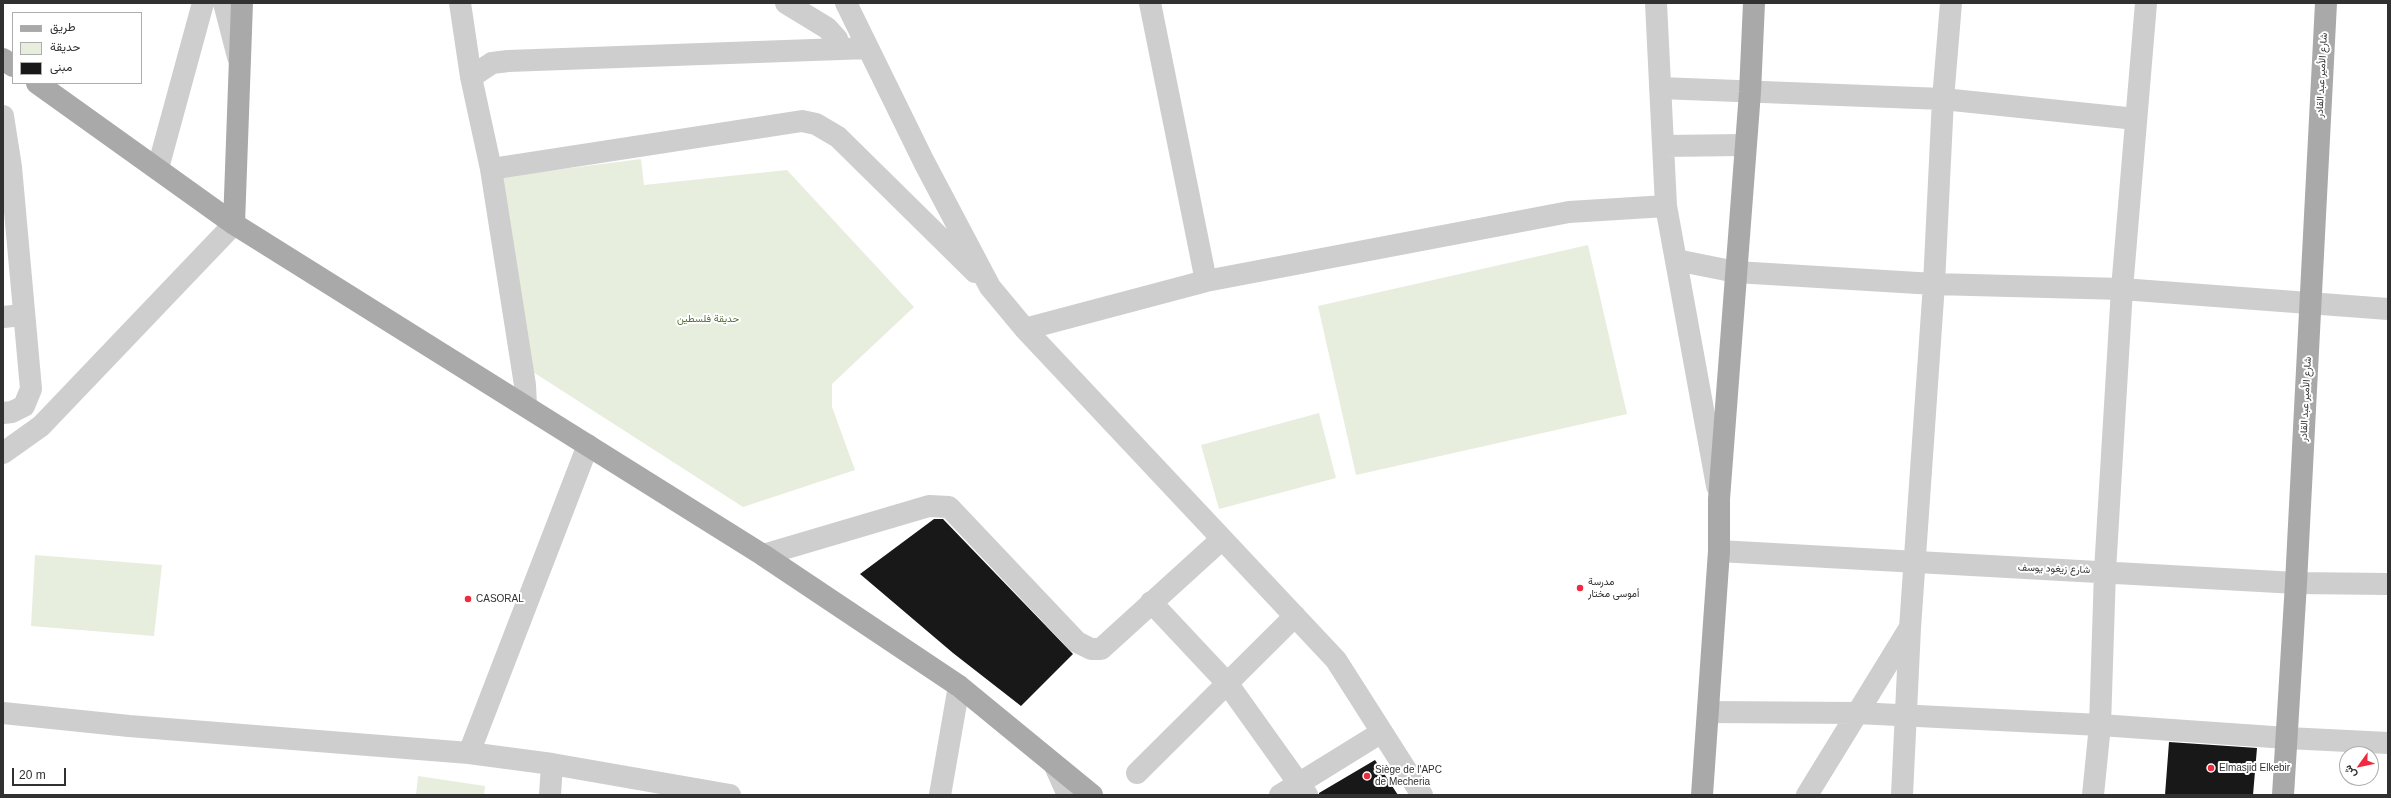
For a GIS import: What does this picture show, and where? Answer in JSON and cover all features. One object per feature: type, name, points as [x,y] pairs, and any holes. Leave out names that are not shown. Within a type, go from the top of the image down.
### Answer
[{"type":"main road","points":[[234,224],[242,3]]},
{"type":"main road","points":[[1702,795],[1719,551],[1719,499],[1744,145],[1750,92],[1754,3]]},
{"type":"main road","name":"شارع الأمير عبد القادر","points":[[2283,795],[2296,583],[2326,3]]},
{"type":"main road","points":[[3,59],[12,65]]},
{"type":"main road","points":[[38,84],[158,168],[234,224],[526,405],[763,555],[958,686],[1092,795]]},
{"type":"street","points":[[158,168],[203,3]]},
{"type":"street","points":[[224,3],[240,64]]},
{"type":"street","points":[[460,3],[471,77],[491,169],[525,385],[526,405]]},
{"type":"street","points":[[786,3],[828,28],[837,39],[840,48]]},
{"type":"street","points":[[846,3],[924,162],[990,287]]},
{"type":"street","points":[[1150,3],[1206,281]]},
{"type":"street","points":[[1656,3],[1666,206],[1719,499]]},
{"type":"street","points":[[1902,795],[1907,717],[1910,628],[1934,284],[1943,99],[1952,3]]},
{"type":"street","points":[[2093,795],[2100,725],[2104,571],[2122,289],[2146,3]]},
{"type":"street","points":[[471,77],[492,63],[508,60],[868,48]]},
{"type":"street","points":[[1660,88],[1943,99],[2136,119]]},
{"type":"street","points":[[3,116],[7,167],[13,316],[30,394],[24,406],[12,412],[3,413]]},
{"type":"street","points":[[491,169],[802,121],[816,124],[838,137],[990,287],[1025,329],[1336,660],[1422,795]]},
{"type":"street","points":[[1664,146],[1744,145]]},
{"type":"street","points":[[1025,329],[1206,281],[1569,212],[1666,206]]},
{"type":"street","points":[[3,453],[41,426],[234,224]]},
{"type":"street","points":[[1676,260],[1736,272],[1934,284],[2122,289],[2388,309]]},
{"type":"street","points":[[469,753],[588,445]]},
{"type":"street","points":[[763,555],[929,506],[949,506],[1083,647],[1101,649],[1222,539]]},
{"type":"street","name":"شارع زيغود يوسف","points":[[1719,551],[1915,563],[2104,571],[2296,583],[2388,584]]},
{"type":"street","points":[[1151,602],[1227,683],[1304,789]]},
{"type":"street","points":[[1138,773],[1295,616]]},
{"type":"street","points":[[1807,795],[1910,628]]},
{"type":"street","points":[[940,795],[958,686]]},
{"type":"street","points":[[1708,712],[1857,713],[1907,717],[2100,725],[2287,738],[2388,743]]},
{"type":"street","points":[[3,713],[129,726],[469,753],[552,764],[730,795]]},
{"type":"street","points":[[1280,795],[1304,789],[1382,732]]},
{"type":"street","points":[[550,795],[552,764]]},
{"type":"street","points":[[1055,766],[1068,795]]},
{"type":"green space","name":"حديقة فلسطين","points":[[641,159],[644,185],[787,170],[914,307],[832,384],[832,407],[855,470],[743,507],[533,372],[500,177]]},
{"type":"green space","points":[[1588,245],[1627,414],[1356,475],[1318,306]]},
{"type":"green space","points":[[1319,413],[1336,478],[1219,509],[1201,445]]},
{"type":"green space","points":[[35,555],[162,565],[154,636],[31,626]]},
{"type":"green space","points":[[418,776],[485,786],[484,795],[416,795]]},
{"type":"building","points":[[934,519],[943,519],[1073,654],[1021,706],[953,653],[860,574]]},
{"type":"building","name":"Elmasjid Elkebir","points":[[2169,742],[2257,748],[2253,795],[2165,795]]},
{"type":"building","name":"Siège de l'APC de Mecheria","points":[[1375,760],[1398,795],[1319,795],[1319,793]]},
{"type":"place","name":"مدرسة أموسى مختار","points":[[1580,588]]},
{"type":"place","name":"CASORAL","points":[[468,599]]},
{"type":"place","name":"Elmasjid Elkebir","points":[[2211,768]]},
{"type":"place","name":"Siège de l'APC de Mecheria","points":[[1367,776]]}]
